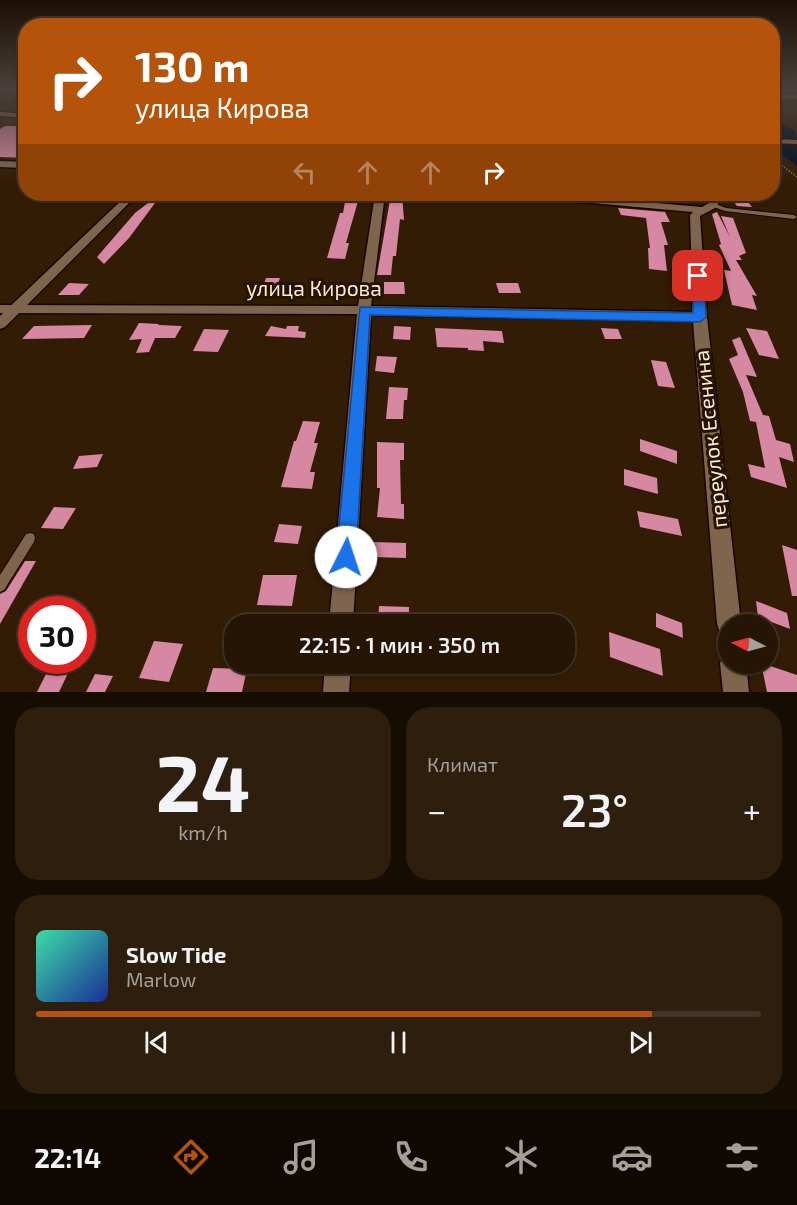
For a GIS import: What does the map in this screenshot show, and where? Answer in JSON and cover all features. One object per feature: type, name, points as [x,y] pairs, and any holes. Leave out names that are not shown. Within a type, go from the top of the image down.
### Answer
[{"type":"street","points":[[780,141],[797,142]]},
{"type":"street","points":[[0,164],[18,165]]},
{"type":"street","points":[[0,324],[126,201]]},
{"type":"street","points":[[342,614],[364,310],[379,201]]},
{"type":"street","points":[[669,201],[710,203]]},
{"type":"street","name":"переулок Есенина","points":[[710,203],[695,215],[700,317],[728,614]]},
{"type":"street","name":"улица Кирова","points":[[0,309],[364,310],[700,317]]},
{"type":"street","points":[[336,692],[337,674]]},
{"type":"street","points":[[734,674],[736,692]]},
{"type":"lane","points":[[710,203],[725,209],[794,217]]},
{"type":"lane","points":[[0,586],[30,538]]},
{"type":"path","points":[[780,164],[797,177]]},
{"type":"water","points":[[780,121],[795,131],[797,139],[780,139]]},
{"type":"water","points":[[780,144],[797,146],[797,166],[780,153]]},
{"type":"building","points":[[5,126],[18,126],[18,158],[0,157],[0,129]]},
{"type":"building","points":[[151,201],[157,201],[129,238],[104,264],[97,257],[135,213]]},
{"type":"building","points":[[358,201],[346,243],[349,243],[345,259],[327,258],[345,202]]},
{"type":"building","points":[[390,201],[403,201],[404,220],[400,219],[396,256],[393,256],[391,275],[377,275]]},
{"type":"building","points":[[733,201],[747,201],[752,207],[737,206]]},
{"type":"building","points":[[618,208],[665,212],[670,222],[661,222],[668,245],[664,245],[667,271],[649,269],[648,248],[650,248],[646,218],[621,215]]},
{"type":"building","points":[[717,212],[730,237],[721,216],[733,218],[746,253],[739,256],[742,260],[736,260],[757,296],[752,295],[757,310],[732,305],[724,270],[731,271],[719,245],[721,244],[712,214]]},
{"type":"building","points":[[266,278],[280,278],[276,289],[262,289]]},
{"type":"building","points":[[384,282],[404,282],[405,294],[384,294]]},
{"type":"building","points":[[69,283],[89,284],[79,295],[58,295]]},
{"type":"building","points":[[329,283],[347,285],[343,296],[325,294]]},
{"type":"building","points":[[496,283],[518,283],[521,293],[499,293]]},
{"type":"building","points":[[139,323],[182,326],[175,338],[155,338],[149,352],[136,353],[142,339],[129,340]]},
{"type":"building","points":[[92,325],[84,338],[22,339],[34,326]]},
{"type":"building","points":[[271,326],[286,329],[287,326],[299,326],[298,331],[306,332],[305,338],[265,336]]},
{"type":"building","points":[[394,326],[411,327],[410,340],[393,339]]},
{"type":"building","points":[[435,328],[502,331],[504,343],[483,341],[484,351],[437,347]]},
{"type":"building","points":[[601,328],[618,329],[622,339],[605,339]]},
{"type":"building","points":[[746,328],[767,331],[779,359],[759,355]]},
{"type":"building","points":[[204,329],[229,330],[218,352],[193,351]]},
{"type":"building","points":[[740,337],[757,377],[746,375],[763,415],[769,416],[776,440],[790,444],[794,462],[779,457],[787,488],[751,477],[748,464],[765,468],[756,422],[750,421],[743,392],[729,359],[738,355],[732,340]]},
{"type":"building","points":[[377,356],[397,357],[394,373],[375,371]]},
{"type":"building","points":[[651,360],[666,362],[675,388],[658,386]]},
{"type":"building","points":[[389,387],[408,388],[407,400],[404,400],[403,419],[386,419]]},
{"type":"building","points":[[303,421],[320,422],[314,443],[318,443],[310,472],[315,472],[312,489],[281,487],[294,441],[296,441]]},
{"type":"building","points":[[640,439],[677,451],[677,464],[640,451]]},
{"type":"building","points":[[377,442],[404,443],[404,460],[400,460],[401,504],[404,504],[404,519],[377,517],[380,488],[377,488]]},
{"type":"building","points":[[103,454],[97,467],[73,469],[79,456]]},
{"type":"building","points":[[624,469],[657,478],[658,494],[624,485]]},
{"type":"building","points":[[54,507],[76,508],[63,529],[41,528]]},
{"type":"building","points":[[637,511],[678,519],[682,536],[640,527]]},
{"type":"building","points":[[279,524],[302,526],[298,544],[274,542]]},
{"type":"building","points":[[373,542],[406,543],[406,558],[372,557]]},
{"type":"building","points":[[782,545],[797,550],[797,596],[792,596]]},
{"type":"building","points":[[25,561],[36,561],[0,624],[0,594],[6,591]]},
{"type":"building","points":[[263,575],[297,575],[292,606],[257,605]]},
{"type":"building","points":[[756,601],[787,613],[790,629],[778,624],[778,614],[758,614]]},
{"type":"building","points":[[379,606],[409,607],[409,614],[379,614]]},
{"type":"building","points":[[656,613],[682,623],[683,638],[656,627]]},
{"type":"building","points":[[609,632],[660,649],[663,676],[610,657]]},
{"type":"building","points":[[154,641],[183,644],[169,682],[139,678]]},
{"type":"building","points":[[213,668],[224,668],[224,674],[246,674],[242,692],[206,692]]},
{"type":"building","points":[[778,669],[797,675],[797,692],[767,692],[763,674],[778,674]]},
{"type":"building","points":[[46,674],[68,674],[59,692],[37,692]]},
{"type":"building","points":[[95,674],[113,676],[105,692],[86,692]]},
{"type":"route","points":[[346,557],[364,310],[700,317],[698,276]]}]
